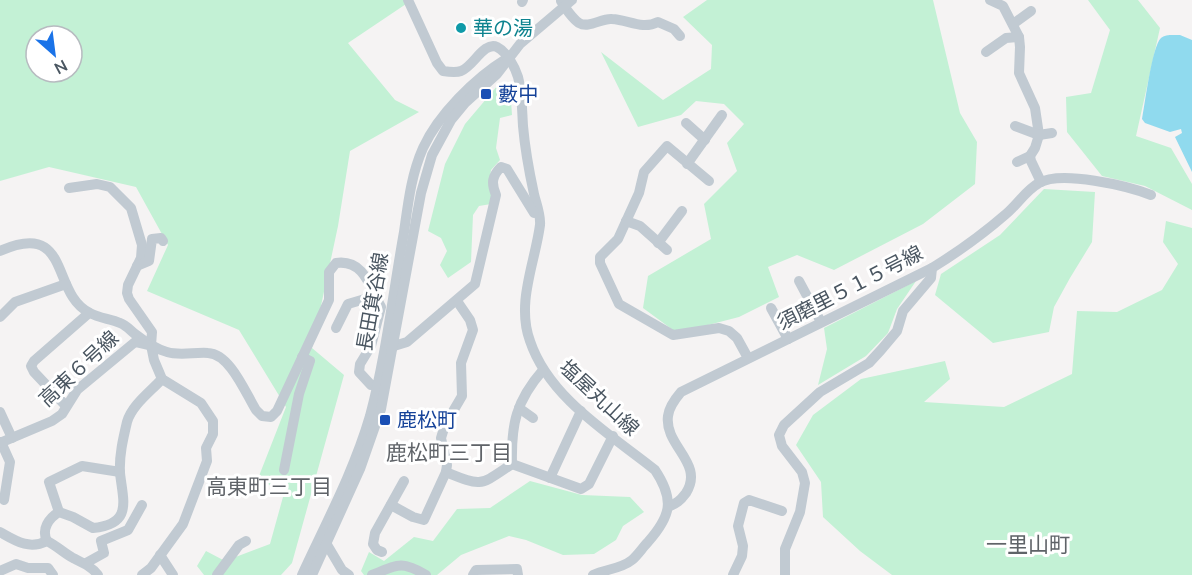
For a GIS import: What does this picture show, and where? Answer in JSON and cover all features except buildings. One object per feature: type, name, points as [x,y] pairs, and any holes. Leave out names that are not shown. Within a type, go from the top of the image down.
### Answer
[{"type":"street","points":[[408,0],[436,63],[443,72],[459,72],[470,66],[486,48],[497,47],[509,57]]},
{"type":"street","points":[[990,0],[1007,4],[1020,47],[1019,73],[1035,108],[1038,141],[1030,156],[1017,162]]},
{"type":"street","points":[[565,2],[579,23],[587,25],[612,18],[649,27],[658,22],[674,29],[680,36]]},
{"type":"street","name":"長田箕谷線","points":[[312,575],[371,442],[381,409],[421,193],[432,155],[456,115],[497,74],[520,44],[565,2]]},
{"type":"street","points":[[1013,24],[1031,11]]},
{"type":"street","points":[[986,52],[1006,39],[1018,37]]},
{"type":"street","name":"長田箕谷線","points":[[302,575],[355,459],[369,416],[377,385],[410,192],[424,146],[451,107],[492,67],[509,57]]},
{"type":"street","name":"塩屋丸山線","points":[[509,57],[518,78],[526,154],[540,223],[530,265],[525,311],[529,340],[543,370],[581,411],[655,470],[663,482],[668,507]]},
{"type":"street","points":[[687,164],[722,115]]},
{"type":"street","points":[[686,123],[705,140]]},
{"type":"street","points":[[1015,126],[1039,135],[1052,133]]},
{"type":"street","points":[[709,181],[667,146],[645,172],[639,193],[618,239],[600,257],[600,263],[619,304],[673,335],[719,328],[729,331],[737,338],[748,358]]},
{"type":"street","points":[[1030,156],[1041,182],[1062,178],[1105,182],[1151,195]]},
{"type":"street","points":[[394,346],[407,342],[475,284],[496,195],[492,186],[494,173],[501,167],[507,169],[540,223]]},
{"type":"street","name":"須磨里５１５号線","points":[[668,507],[680,502],[691,485],[693,475],[669,430],[667,417],[672,404],[681,392],[932,268],[956,253],[1007,213],[1041,182]]},
{"type":"street","points":[[69,188],[97,184],[110,188],[131,208],[142,245],[127,293],[152,332],[151,345],[154,360],[162,379],[201,402],[213,421],[213,434],[206,448],[207,461],[183,524],[151,568],[142,575]]},
{"type":"street","points":[[626,221],[640,226],[662,246],[682,212]]},
{"type":"street","points":[[137,266],[149,261],[152,239],[157,237],[163,241]]},
{"type":"street","points":[[0,251],[18,243],[35,244],[50,252],[58,263],[74,301],[89,313],[122,324],[151,345],[168,353],[219,355],[228,363],[256,410],[262,416],[271,417],[277,411],[329,300],[329,272],[336,263],[355,264],[362,271],[381,307],[371,346],[360,364],[359,372],[371,386],[377,385]]},
{"type":"street","points":[[785,575],[785,549],[800,512],[805,483],[802,472],[782,446],[780,435],[784,424],[820,392],[869,363],[897,331],[903,311],[931,278],[932,268]]},
{"type":"street","points":[[799,280],[821,322]]},
{"type":"street","points":[[0,317],[15,302],[66,284]]},
{"type":"street","points":[[336,328],[348,303],[375,296]]},
{"type":"street","points":[[391,505],[413,517],[424,520],[446,472],[447,465],[441,438],[445,425],[462,396],[461,363],[473,330],[470,320],[457,301]]},
{"type":"street","points":[[771,308],[788,339]]},
{"type":"street","points":[[66,406],[31,366],[89,313]]},
{"type":"street","name":"高東６号線","points":[[1,443],[52,421],[62,414],[77,390],[135,342],[151,345]]},
{"type":"street","points":[[284,470],[299,394],[310,361],[302,357]]},
{"type":"street","points":[[512,464],[511,438],[514,421],[534,381],[543,370]]},
{"type":"street","points":[[59,512],[93,528],[111,523],[120,515],[125,504],[120,472],[121,449],[128,420],[133,410],[162,379]]},
{"type":"street","points":[[519,408],[533,418]]},
{"type":"street","points":[[550,478],[581,411]]},
{"type":"street","points":[[0,412],[12,438]]},
{"type":"street","points":[[512,464],[581,489],[589,484],[613,436]]},
{"type":"street","points":[[1,443],[10,462],[4,500]]},
{"type":"street","points":[[446,472],[472,483],[488,481],[512,464]]},
{"type":"street","points":[[59,512],[49,482],[82,466],[120,472]]},
{"type":"street","points":[[382,552],[377,550],[373,544],[375,533],[404,481]]},
{"type":"street","points":[[733,575],[744,546],[738,526],[744,503],[749,500],[782,511]]},
{"type":"street","points":[[86,563],[104,553],[101,541],[128,530],[142,505]]},
{"type":"street","points":[[593,575],[614,569],[632,560],[663,525],[668,507]]},
{"type":"street","points":[[59,512],[50,518],[46,528],[47,541],[71,557],[86,563],[98,575]]},
{"type":"street","points":[[0,532],[28,546],[40,545],[47,541]]},
{"type":"street","points":[[217,575],[239,545],[246,541]]},
{"type":"street","points":[[326,543],[342,570],[349,575]]},
{"type":"street","points":[[160,555],[173,575]]},
{"type":"street","points":[[0,571],[16,564],[48,568],[53,575]]},
{"type":"street","points":[[372,575],[403,564],[414,567],[426,575]]},
{"type":"street","points":[[473,575],[476,570],[517,569],[518,575]]},
{"type":"green space","points":[[0,0],[412,0],[348,43],[395,100],[419,112],[350,151],[338,226],[312,348],[344,375],[292,563],[281,575],[204,575],[197,566],[206,551],[225,561],[270,544],[283,497],[259,476],[286,407],[239,330],[147,291],[168,245],[136,187],[49,167],[0,181]]},
{"type":"green space","points":[[707,0],[933,0],[960,113],[977,142],[975,184],[923,224],[834,270],[797,255],[768,267],[779,297],[739,317],[677,333],[643,308],[648,276],[711,239],[704,204],[737,171],[727,143],[744,124],[724,104],[696,101],[681,115],[638,127],[601,52],[663,100],[711,69],[712,45],[683,17]]},
{"type":"green space","points":[[1088,0],[1138,0],[1160,28],[1136,136],[1171,148],[1192,184],[1192,210],[1145,186],[1102,176],[1067,132],[1066,97],[1091,93],[1110,30]]},
{"type":"green space","points":[[498,85],[510,87],[512,115],[500,118],[496,148],[500,160],[491,170],[489,187],[493,194],[491,204],[479,206],[473,215],[471,262],[448,278],[440,265],[447,251],[441,238],[428,231],[445,164],[465,124]]},
{"type":"green space","points":[[1044,189],[1095,192],[1092,242],[1054,307],[1049,332],[993,343],[935,295],[941,274],[1000,235]]},
{"type":"green space","points":[[1166,221],[1192,228],[1192,575],[892,575],[860,551],[823,517],[821,482],[796,445],[813,415],[861,379],[945,361],[950,379],[924,402],[1004,407],[1072,374],[1077,311],[1117,312],[1162,290],[1178,264],[1163,242]]},
{"type":"green space","points":[[916,281],[897,309],[888,333],[866,356],[818,385],[827,349],[824,328]]},
{"type":"green space","points":[[530,481],[582,495],[630,497],[644,512],[623,526],[616,540],[594,554],[563,555],[526,540],[509,536],[461,555],[437,575],[364,575],[361,571],[369,552],[384,561],[414,537],[433,541],[457,509],[490,508]]},
{"type":"water","points":[[1180,35],[1192,40],[1192,172],[1175,137],[1182,133],[1181,129],[1170,132],[1145,123],[1142,119],[1158,43],[1165,36]]},
{"type":"place","name":"華の湯","points":[[461,28]]},
{"type":"place","name":"藪中","points":[[486,94]]},
{"type":"place","name":"鹿松町","points":[[385,420]]},
{"type":"district","name":"鹿松町三丁目","points":[[449,453]]},
{"type":"district","name":"高東町三丁目","points":[[269,487]]},
{"type":"district","name":"一里山町","points":[[1028,545]]}]
